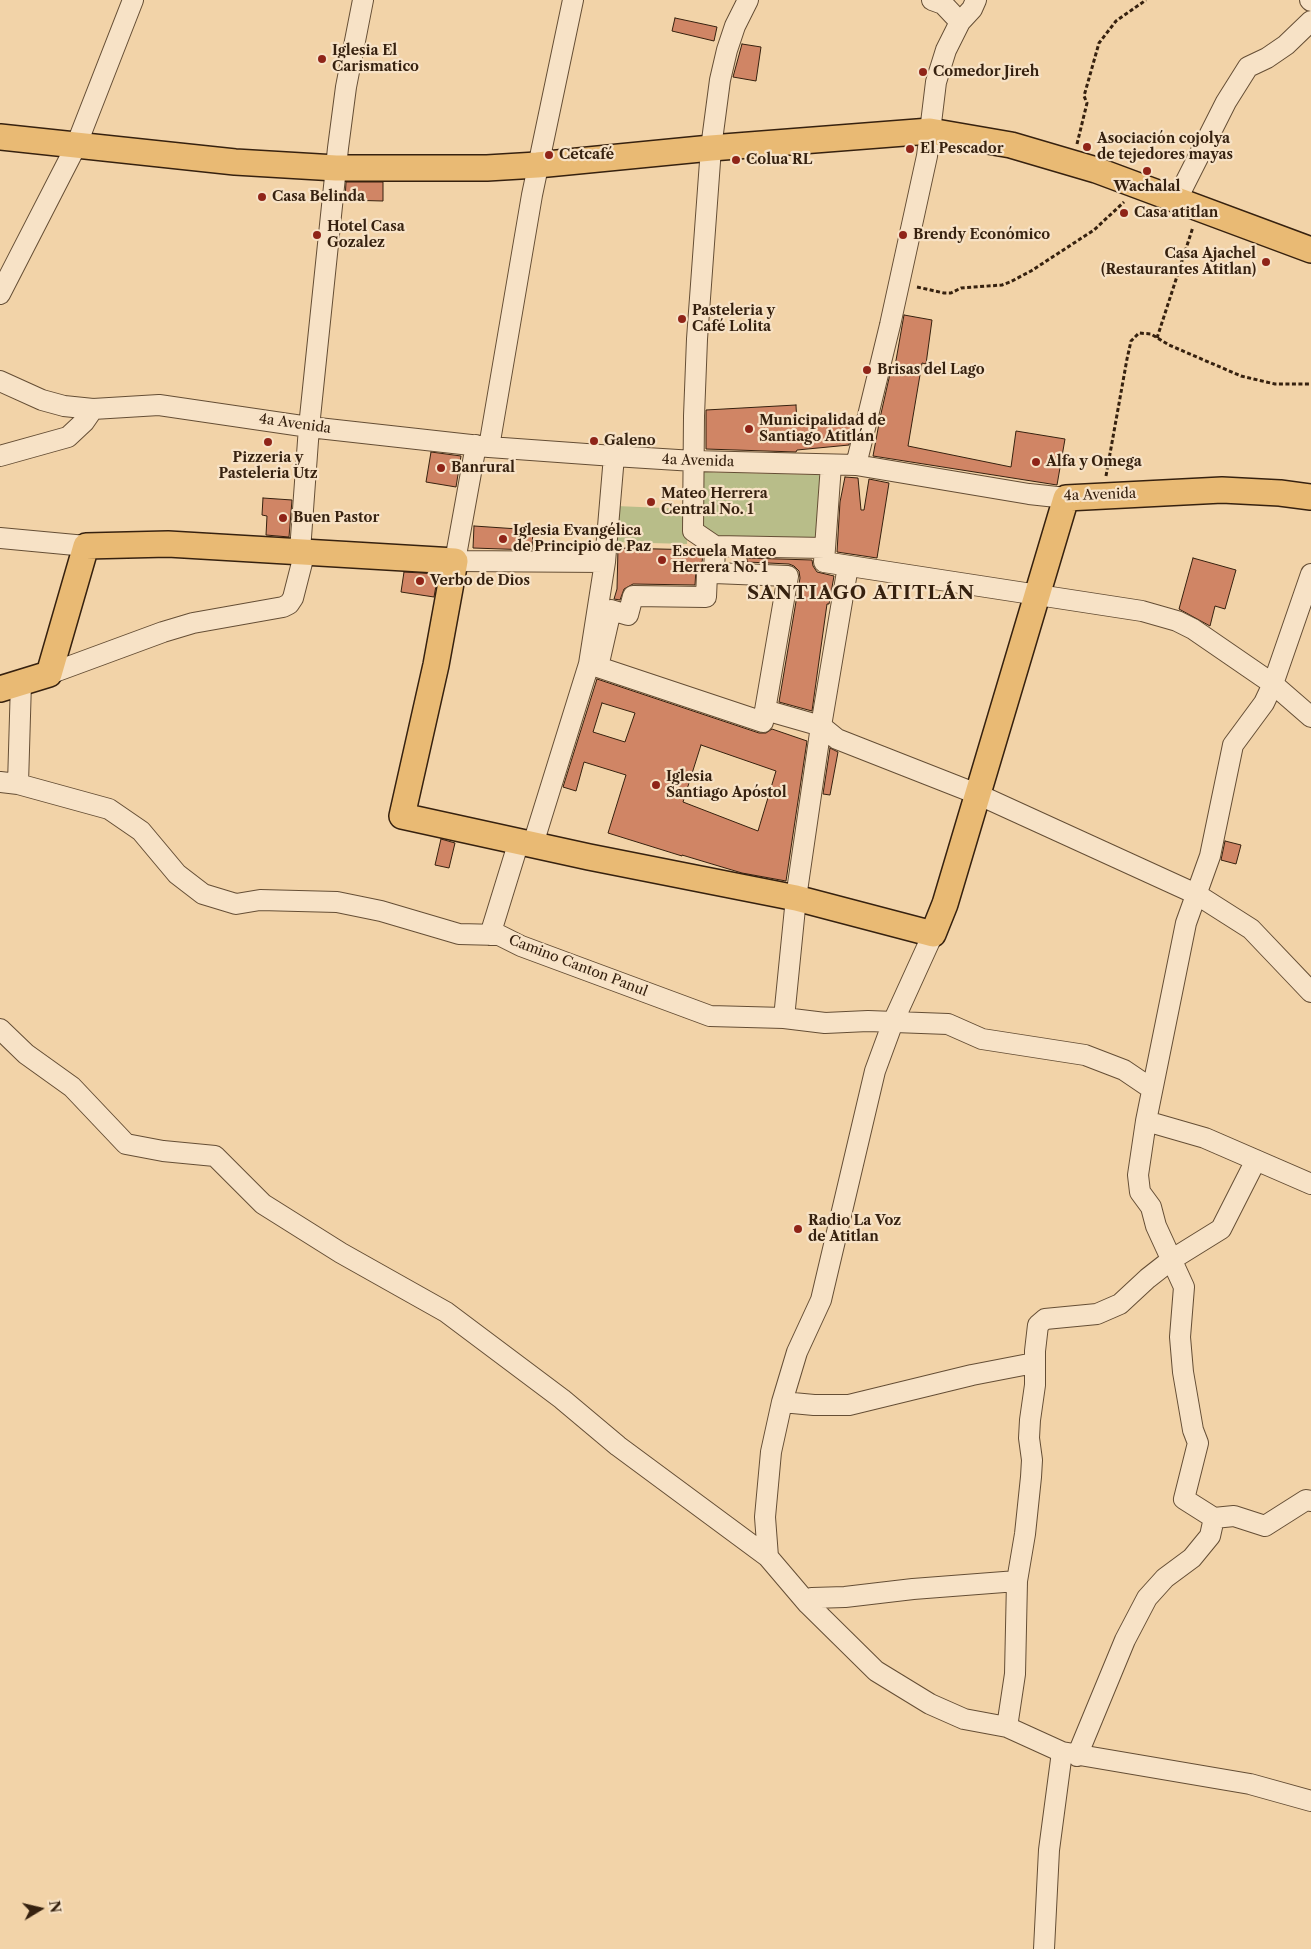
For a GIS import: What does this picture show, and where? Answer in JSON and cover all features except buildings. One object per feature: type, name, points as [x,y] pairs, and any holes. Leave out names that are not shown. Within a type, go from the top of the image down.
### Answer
[{"type":"main road","points":[[0,137],[235,162],[336,168],[487,168],[930,131],[1011,145],[1072,163],[1311,250]]},
{"type":"main road","name":"4a Avenida","points":[[1066,498],[1222,490],[1280,493],[1311,498]]},
{"type":"main road","points":[[11,686],[49,674],[86,546],[168,544],[455,560],[436,665],[402,816],[589,857],[796,898],[933,934],[945,904],[1066,498]]},
{"type":"street","points":[[0,294],[76,146],[133,0]]},
{"type":"street","points":[[49,674],[163,632],[193,623],[283,607],[289,604],[293,598],[303,551],[310,427],[336,168],[346,87],[363,0]]},
{"type":"street","points":[[573,0],[537,165],[483,446],[455,560],[605,562]]},
{"type":"street","points":[[748,0],[727,50],[711,148],[696,339],[693,531],[715,546],[825,548]]},
{"type":"street","points":[[932,0],[943,4],[960,22]]},
{"type":"street","points":[[856,465],[927,156],[936,82],[946,50],[960,22],[972,9],[976,0]]},
{"type":"street","points":[[1187,205],[1226,102],[1248,67],[1267,58],[1286,45],[1311,21]]},
{"type":"street","name":"4a Avenida","points":[[0,381],[52,404],[93,408],[158,405],[310,427],[483,446],[614,456],[694,462],[856,465],[1029,494],[1066,498]]},
{"type":"street","points":[[0,456],[68,437],[84,422],[93,408]]},
{"type":"street","points":[[490,935],[526,843],[589,664],[605,562],[614,456]]},
{"type":"street","points":[[831,465],[824,562],[1142,611],[1177,621],[1193,629],[1273,684],[1311,718]]},
{"type":"street","points":[[0,538],[86,546]]},
{"type":"street","points":[[714,573],[715,546]]},
{"type":"street","points":[[784,1018],[796,898],[821,726],[848,566]]},
{"type":"street","points":[[714,573],[788,576],[763,722],[598,666],[611,610],[628,615],[633,596],[706,597],[707,574],[714,573]]},
{"type":"street","points":[[1311,574],[1273,684],[1264,703],[1233,745],[1210,856],[1186,922],[1152,1089],[1138,1175],[1140,1192],[1151,1207],[1156,1226],[1184,1287],[1180,1337],[1183,1372],[1193,1430],[1198,1443],[1184,1499],[1214,1518],[1234,1516],[1265,1526],[1306,1500],[1311,1500]]},
{"type":"street","points":[[9,783],[11,686]]},
{"type":"street","points":[[765,710],[821,726],[837,739],[977,794],[1196,894],[1251,929],[1311,992]]},
{"type":"street","name":"Camino Canton Panul","points":[[9,783],[109,809],[141,831],[177,874],[203,894],[236,904],[260,900],[336,902],[381,911],[459,934],[498,935],[538,952],[710,1016],[784,1018],[825,1023],[893,1022],[948,1024],[982,1039],[1085,1055],[1124,1070],[1152,1089]]},
{"type":"street","points":[[768,1557],[765,1517],[771,1452],[782,1402],[797,1352],[821,1300],[875,1071],[893,1022],[933,934]]},
{"type":"street","points":[[0,1029],[26,1054],[72,1087],[126,1144],[163,1151],[215,1156],[263,1204],[341,1253],[446,1312],[562,1399],[618,1446],[768,1557],[808,1604],[876,1671],[930,1704],[964,1719],[1007,1728],[1070,1754],[1227,1779],[1311,1801]]},
{"type":"street","points":[[1146,1121],[1205,1138],[1311,1184]]},
{"type":"street","points":[[1007,1728],[1016,1674],[1017,1581],[1025,1534],[1031,1477],[1032,1460],[1029,1438],[1035,1385],[1034,1363],[1038,1325],[1045,1319],[1097,1314],[1120,1304],[1171,1260],[1221,1229],[1256,1160]]},
{"type":"street","points":[[782,1402],[848,1406],[972,1375],[1034,1363]]},
{"type":"street","points":[[1044,1949],[1049,1850],[1070,1754],[1147,1598],[1165,1578],[1192,1558],[1210,1536],[1214,1518]]},
{"type":"street","points":[[808,1604],[812,1598],[845,1597],[913,1589],[1017,1581]]},
{"type":"path","points":[[1072,163],[1087,104],[1084,96],[1099,43],[1116,21],[1146,0]]},
{"type":"path","points":[[899,282],[944,294],[961,288],[1002,285],[1010,282],[1031,271],[1094,230],[1121,207],[1134,184]]},
{"type":"path","points":[[1157,338],[1187,205]]},
{"type":"path","points":[[1102,495],[1131,341],[1139,333],[1145,332],[1169,345],[1241,376],[1268,383],[1311,384]]},
{"type":"green space","points":[[700,472],[820,475],[818,537],[711,538],[699,526]]},
{"type":"green space","points":[[616,506],[688,509],[687,544],[615,542]]},
{"type":"place","name":"Iglesia El Carismatico","points":[[322,59]]},
{"type":"place","name":"Comedor Jireh","points":[[923,72]]},
{"type":"place","name":"Asociación cojolya de tejedores mayas","points":[[1087,147]]},
{"type":"place","name":"El Pescador","points":[[910,149]]},
{"type":"place","name":"Cetcafé","points":[[549,155]]},
{"type":"place","name":"Colua RL","points":[[736,160]]},
{"type":"place","name":"Wachalal","points":[[1147,171]]},
{"type":"place","name":"Casa Belinda","points":[[262,197]]},
{"type":"place","name":"Casa atitlan","points":[[1124,213]]},
{"type":"place","name":"Hotel Casa Gozalez","points":[[317,235]]},
{"type":"place","name":"Brendy Económico","points":[[903,235]]},
{"type":"place","name":"Casa Ajachel (Restaurantes Atitlan)","points":[[1266,262]]},
{"type":"place","name":"Pasteleria y Café Lolita","points":[[682,319]]},
{"type":"place","name":"Brisas del Lago","points":[[867,370]]},
{"type":"place","name":"Municipalidad de Santiago Atitlán","points":[[749,429]]},
{"type":"place","name":"Galeno","points":[[594,441]]},
{"type":"place","name":"Pizzeria y Pasteleria Utz","points":[[268,442]]},
{"type":"place","name":"Alfa y Omega","points":[[1036,462]]},
{"type":"place","name":"Banrural","points":[[441,468]]},
{"type":"place","name":"Mateo Herrera Central No. 1","points":[[651,502]]},
{"type":"place","name":"Buen Pastor","points":[[283,518]]},
{"type":"place","name":"Iglesia Evangélica de Principio de Paz","points":[[503,539]]},
{"type":"place","name":"Escuela Mateo Herrera No. 1","points":[[662,560]]},
{"type":"place","name":"Verbo de Dios","points":[[420,581]]},
{"type":"place","name":"Iglesia Santiago Apóstol","points":[[656,785]]},
{"type":"place","name":"Radio La Voz de Atitlan","points":[[798,1229]]},
{"type":"district","name":"SANTIAGO ATITLÁN","points":[[861,594]]}]
